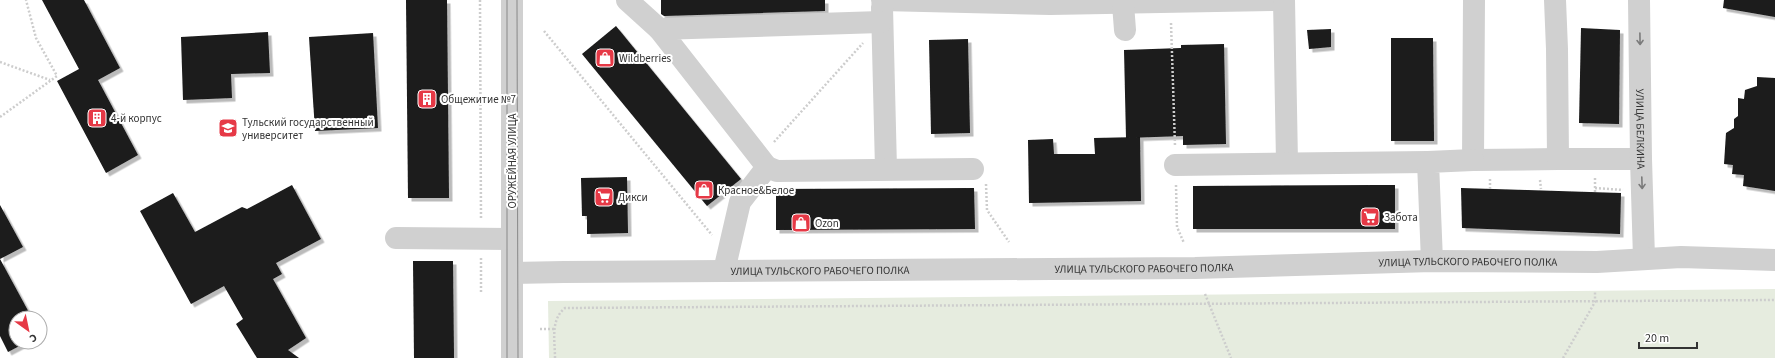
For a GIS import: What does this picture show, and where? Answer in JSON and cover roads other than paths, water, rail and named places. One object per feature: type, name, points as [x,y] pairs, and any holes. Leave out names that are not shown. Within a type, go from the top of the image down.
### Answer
[{"type":"street","name":"ОРУЖЕЙНАЯ УЛИЦА","points":[[512,0],[512,358]]},
{"type":"street","points":[[627,0],[659,29],[764,162],[777,171],[973,169]]},
{"type":"street","points":[[886,169],[882,0],[1170,2],[1274,0]]},
{"type":"street","points":[[1284,0],[1287,162]]},
{"type":"street","points":[[1473,160],[1474,0]]},
{"type":"street","points":[[1555,0],[1558,159]]},
{"type":"street","name":"УЛИЦА БЕЛКИНА","points":[[1639,0],[1644,258]]},
{"type":"street","points":[[1125,30],[1130,2]]},
{"type":"street","points":[[659,29],[882,22]]},
{"type":"street","points":[[1175,165],[1287,162],[1428,162],[1558,159],[1641,160]]},
{"type":"street","points":[[724,271],[740,202],[764,162]]},
{"type":"street","points":[[1428,162],[1432,261]]},
{"type":"street","points":[[396,238],[512,239]]},
{"type":"street","name":"УЛИЦА ТУЛЬСКОГО РАБОЧЕГО ПОЛКА","points":[[512,273],[1195,268],[1432,261],[1597,262],[1644,258],[1681,257],[1775,260]]},
{"type":"tram line","points":[[507,0],[507,358]]},
{"type":"tram line","points":[[517,0],[518,358]]},
{"type":"place","name":"Wildberries","points":[[605,58]]},
{"type":"place","name":"Общежитие №7","points":[[427,99]]},
{"type":"place","name":"4-й корпус","points":[[97,118]]},
{"type":"place","name":"Тульский государственный университет","points":[[228,128]]},
{"type":"place","name":"Красное&Белое","points":[[704,190]]},
{"type":"place","name":"Дикси","points":[[604,197]]},
{"type":"place","name":"Забота","points":[[1370,217]]},
{"type":"place","name":"Ozon","points":[[801,223]]}]
